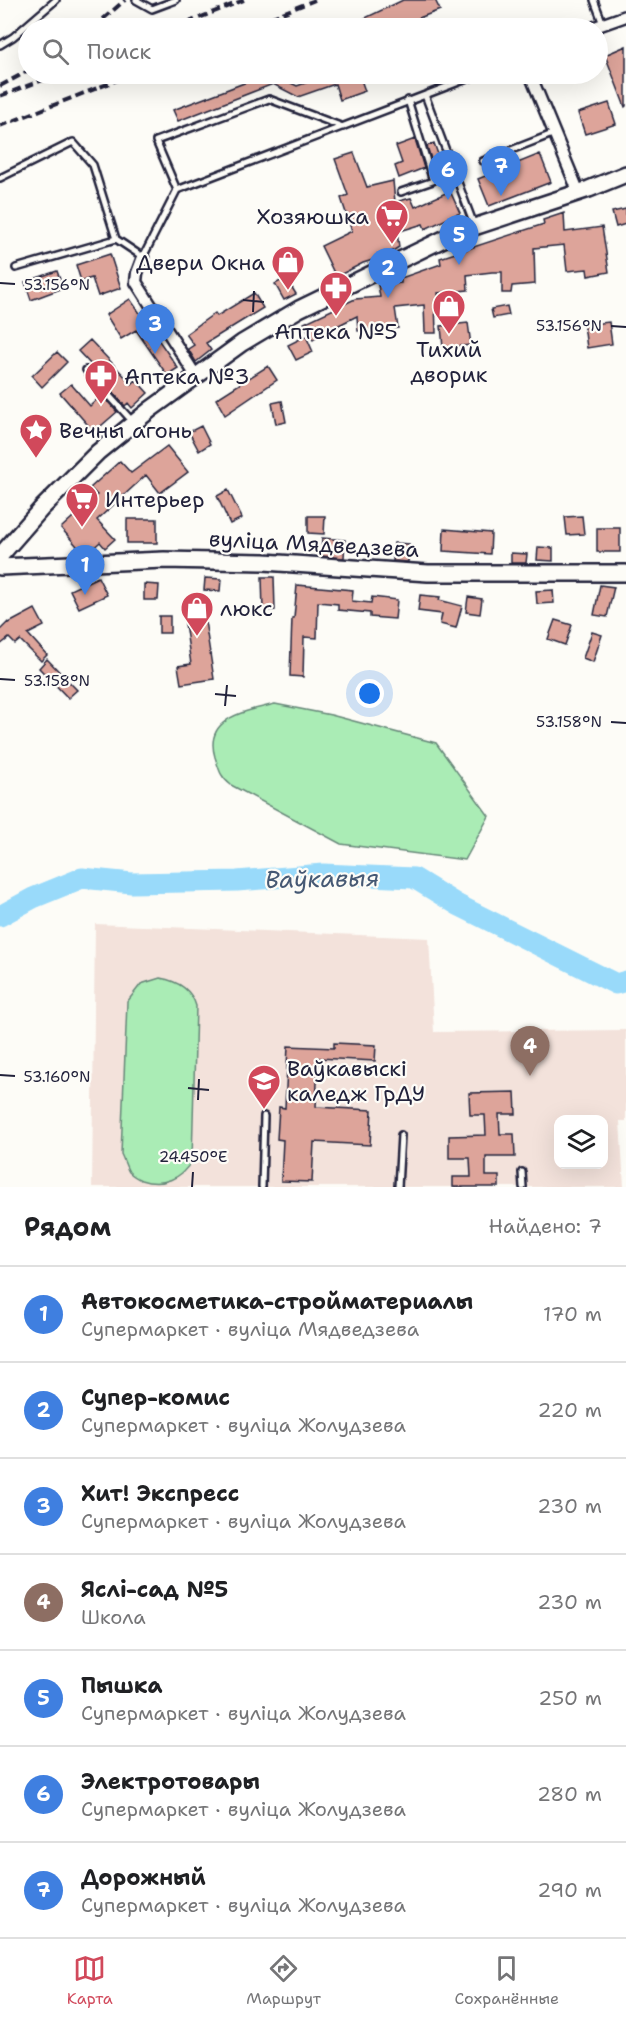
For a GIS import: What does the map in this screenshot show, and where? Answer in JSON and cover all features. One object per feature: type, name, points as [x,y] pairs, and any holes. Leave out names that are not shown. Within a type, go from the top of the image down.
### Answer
[{"type":"main road","points":[[0,556],[41,509],[98,452],[242,343],[299,309],[456,233],[579,193],[626,174]]},
{"type":"main road","name":"вуліца Мядведзева","points":[[0,567],[164,560],[264,562],[428,573],[626,573]]},
{"type":"street","points":[[608,22],[626,16]]},
{"type":"street","points":[[534,84],[579,193]]},
{"type":"street","points":[[143,257],[136,282],[196,376]]},
{"type":"lane","points":[[35,18],[56,0]]},
{"type":"lane","points":[[136,0],[152,9],[176,0]]},
{"type":"lane","points":[[594,0],[596,18]]},
{"type":"lane","points":[[0,45],[18,33]]},
{"type":"lane","points":[[0,178],[74,142],[93,165],[116,239],[143,257],[177,190],[454,84]]},
{"type":"lane","points":[[425,95],[475,227]]},
{"type":"lane","points":[[177,190],[156,141],[269,99],[343,127]]},
{"type":"lane","points":[[401,192],[433,181],[408,100]]},
{"type":"lane","points":[[483,161],[555,133]]},
{"type":"lane","points":[[16,268],[116,239]]},
{"type":"lane","points":[[86,369],[134,423]]},
{"type":"lane","points":[[262,1187],[264,1116]]},
{"type":"lane","points":[[398,1187],[401,1136]]},
{"type":"lane","points":[[522,1172],[523,1187]]},
{"type":"shaded area","name":"Ваўкавыскі каледж ГрДУ","points":[[95,924],[429,938],[434,1032],[626,1030],[626,1121],[620,1121],[624,1187],[92,1187]]},
{"type":"green space","points":[[275,704],[331,715],[436,743],[489,816],[465,860],[341,844],[227,782],[220,772],[215,757],[213,744],[215,733],[221,724],[230,718]]},
{"type":"green space","points":[[160,978],[182,986],[191,994],[196,1006],[192,1160],[177,1177],[164,1182],[149,1182],[129,1172],[121,1154],[127,1002],[141,984]]},
{"type":"building","points":[[403,0],[435,0],[440,10],[419,18],[365,18]]},
{"type":"building","points":[[626,46],[625,107],[608,63],[608,54]]},
{"type":"building","points":[[242,84],[273,84],[178,121],[173,110]]},
{"type":"building","points":[[273,84],[297,86],[335,84],[298,97]]},
{"type":"building","points":[[335,84],[363,84],[365,91],[340,100]]},
{"type":"building","points":[[609,103],[616,124],[585,134],[578,113]]},
{"type":"building","points":[[415,139],[424,168],[399,178],[395,166],[402,163],[396,146]]},
{"type":"building","points":[[434,143],[440,160],[432,163],[427,146]]},
{"type":"building","points":[[354,153],[367,187],[393,181],[395,202],[411,198],[415,207],[450,191],[460,213],[425,229],[423,224],[397,232],[399,247],[383,257],[363,263],[336,277],[321,246],[352,231],[341,198],[348,195],[335,159]]},
{"type":"building","points":[[540,154],[551,182],[489,206],[478,179]]},
{"type":"building","points":[[626,209],[626,224],[616,227],[612,212]]},
{"type":"building","points":[[564,213],[565,232],[602,227],[609,272],[588,276],[587,269],[567,271],[564,245],[534,248],[535,284],[512,286],[511,293],[502,293],[502,272],[492,272],[467,275],[468,290],[438,293],[439,301],[435,301],[436,333],[425,333],[424,305],[395,308],[398,328],[358,331],[357,316],[313,340],[304,323],[355,299],[380,297],[378,285],[401,283],[401,278],[441,264],[440,258],[544,224],[543,220]]},
{"type":"building","points":[[110,254],[121,288],[98,296],[92,278],[81,281],[76,265]]},
{"type":"building","points":[[57,271],[63,288],[31,300],[25,282]]},
{"type":"building","points":[[286,278],[296,294],[284,300],[275,284]]},
{"type":"building","points":[[254,293],[263,308],[206,343],[211,350],[196,362],[188,349],[194,345],[186,334],[215,313],[217,316]]},
{"type":"building","points":[[130,299],[178,368],[167,375],[136,330],[121,339],[106,315]]},
{"type":"building","points":[[507,306],[509,315],[493,318],[491,309]]},
{"type":"building","points":[[609,322],[612,344],[587,348],[584,325]]},
{"type":"building","points":[[468,323],[471,345],[443,348],[441,326]]},
{"type":"building","points":[[306,336],[313,352],[296,360],[288,345]]},
{"type":"building","points":[[90,340],[132,384],[136,380],[148,393],[132,408],[128,403],[125,406],[110,389],[112,387],[78,351]]},
{"type":"building","points":[[57,352],[67,362],[42,387],[32,376]]},
{"type":"building","points":[[268,366],[277,380],[225,415],[216,399]]},
{"type":"building","points":[[71,384],[90,406],[102,395],[117,412],[94,432],[60,393]]},
{"type":"building","points":[[282,401],[286,422],[276,424],[272,403]]},
{"type":"building","points":[[201,426],[210,444],[199,451],[189,432]]},
{"type":"building","points":[[167,446],[188,472],[160,493],[146,475],[97,520],[115,539],[105,548],[100,542],[84,554],[61,528],[97,495],[90,488],[120,461],[131,473]]},
{"type":"building","points":[[228,490],[242,518],[230,524],[217,496]]},
{"type":"building","points":[[308,516],[325,516],[324,534],[308,533]]},
{"type":"building","points":[[582,516],[584,534],[567,535],[565,517]]},
{"type":"building","points":[[127,519],[157,519],[157,543],[127,543]]},
{"type":"building","points":[[597,528],[620,528],[620,552],[597,552]]},
{"type":"building","points":[[444,529],[491,533],[490,554],[443,551]]},
{"type":"building","points":[[322,538],[345,540],[344,558],[321,556]]},
{"type":"building","points":[[394,543],[409,544],[408,562],[393,561]]},
{"type":"building","points":[[538,547],[553,548],[553,561],[537,560]]},
{"type":"building","points":[[511,553],[527,554],[526,563],[511,563]]},
{"type":"building","points":[[98,577],[107,595],[79,608],[70,590]]},
{"type":"building","points":[[262,577],[274,577],[275,610],[263,611]]},
{"type":"building","points":[[205,578],[221,579],[220,591],[204,590]]},
{"type":"building","points":[[144,584],[159,585],[158,600],[144,600]]},
{"type":"building","points":[[297,585],[353,590],[352,601],[371,603],[372,597],[397,600],[395,619],[370,617],[370,613],[338,610],[338,604],[318,602],[317,638],[304,637],[303,677],[290,676],[292,618],[294,618]]},
{"type":"building","points":[[600,585],[614,587],[607,617],[594,615]]},
{"type":"building","points":[[553,590],[554,603],[537,604],[536,591]]},
{"type":"building","points":[[420,595],[440,597],[439,600],[462,606],[456,628],[440,624],[442,614],[418,611]]},
{"type":"building","points":[[468,597],[482,599],[480,614],[466,612]]},
{"type":"building","name":"люкс","points":[[203,608],[214,679],[181,684],[178,666],[191,664],[183,610]]},
{"type":"building","points":[[35,609],[44,626],[28,634],[47,655],[41,661],[20,640],[15,644],[9,638],[0,645],[0,630],[8,622]]},
{"type":"building","points":[[159,616],[170,616],[170,633],[159,633]]},
{"type":"building","points":[[555,620],[572,625],[565,645],[548,639]]},
{"type":"building","points":[[592,632],[602,635],[593,662],[583,658]]},
{"type":"building","points":[[47,659],[77,690],[68,698],[39,668]]},
{"type":"building","points":[[334,1043],[376,1045],[375,1061],[318,1058],[316,1107],[372,1110],[370,1145],[314,1142],[312,1182],[281,1181],[283,1140],[277,1139],[279,1107],[285,1108],[288,1046],[334,1048]]},
{"type":"building","points":[[515,1092],[516,1114],[499,1114],[500,1134],[514,1134],[515,1157],[486,1157],[486,1176],[499,1176],[499,1187],[453,1187],[453,1177],[471,1177],[470,1158],[449,1158],[449,1136],[486,1135],[485,1115],[470,1115],[469,1093]]},
{"type":"waterway","name":"Ваўкавыя","points":[[0,916],[33,898],[82,878],[132,883],[237,881],[323,874],[414,878],[458,905],[616,984],[626,981]]},
{"type":"railway","points":[[104,18],[125,0]]},
{"type":"railway","points":[[199,18],[244,0]]},
{"type":"railway","points":[[270,18],[315,0]]},
{"type":"railway","points":[[0,86],[18,76]]},
{"type":"railway","points":[[0,96],[32,84]]},
{"type":"railway","points":[[0,126],[107,84]]},
{"type":"place","name":"Дорожный","points":[[501,196]]},
{"type":"place","name":"Электротовары","points":[[448,200]]},
{"type":"place","name":"Хозяюшка","points":[[392,245]]},
{"type":"place","name":"Пышка","points":[[459,265]]},
{"type":"place","name":"Двери Окна","points":[[288,291]]},
{"type":"place","name":"Супер-комис","points":[[388,298]]},
{"type":"place","name":"Аптека №5","points":[[336,317]]},
{"type":"place","name":"Тихий дворик","points":[[449,335]]},
{"type":"place","name":"Хит! Экспресс","points":[[155,354]]},
{"type":"place","name":"Аптека №3","points":[[101,405]]},
{"type":"place","name":"Вечны агонь","points":[[36,459]]},
{"type":"place","name":"Интерьер","points":[[82,528]]},
{"type":"place","name":"Автокосметика-стройматериалы","points":[[85,595]]},
{"type":"place","name":"люкс","points":[[197,637]]},
{"type":"place","name":"Яслі-сад №5","points":[[530,1076]]},
{"type":"place","name":"Ваўкавыскі каледж ГрДУ","points":[[264,1110]]}]
